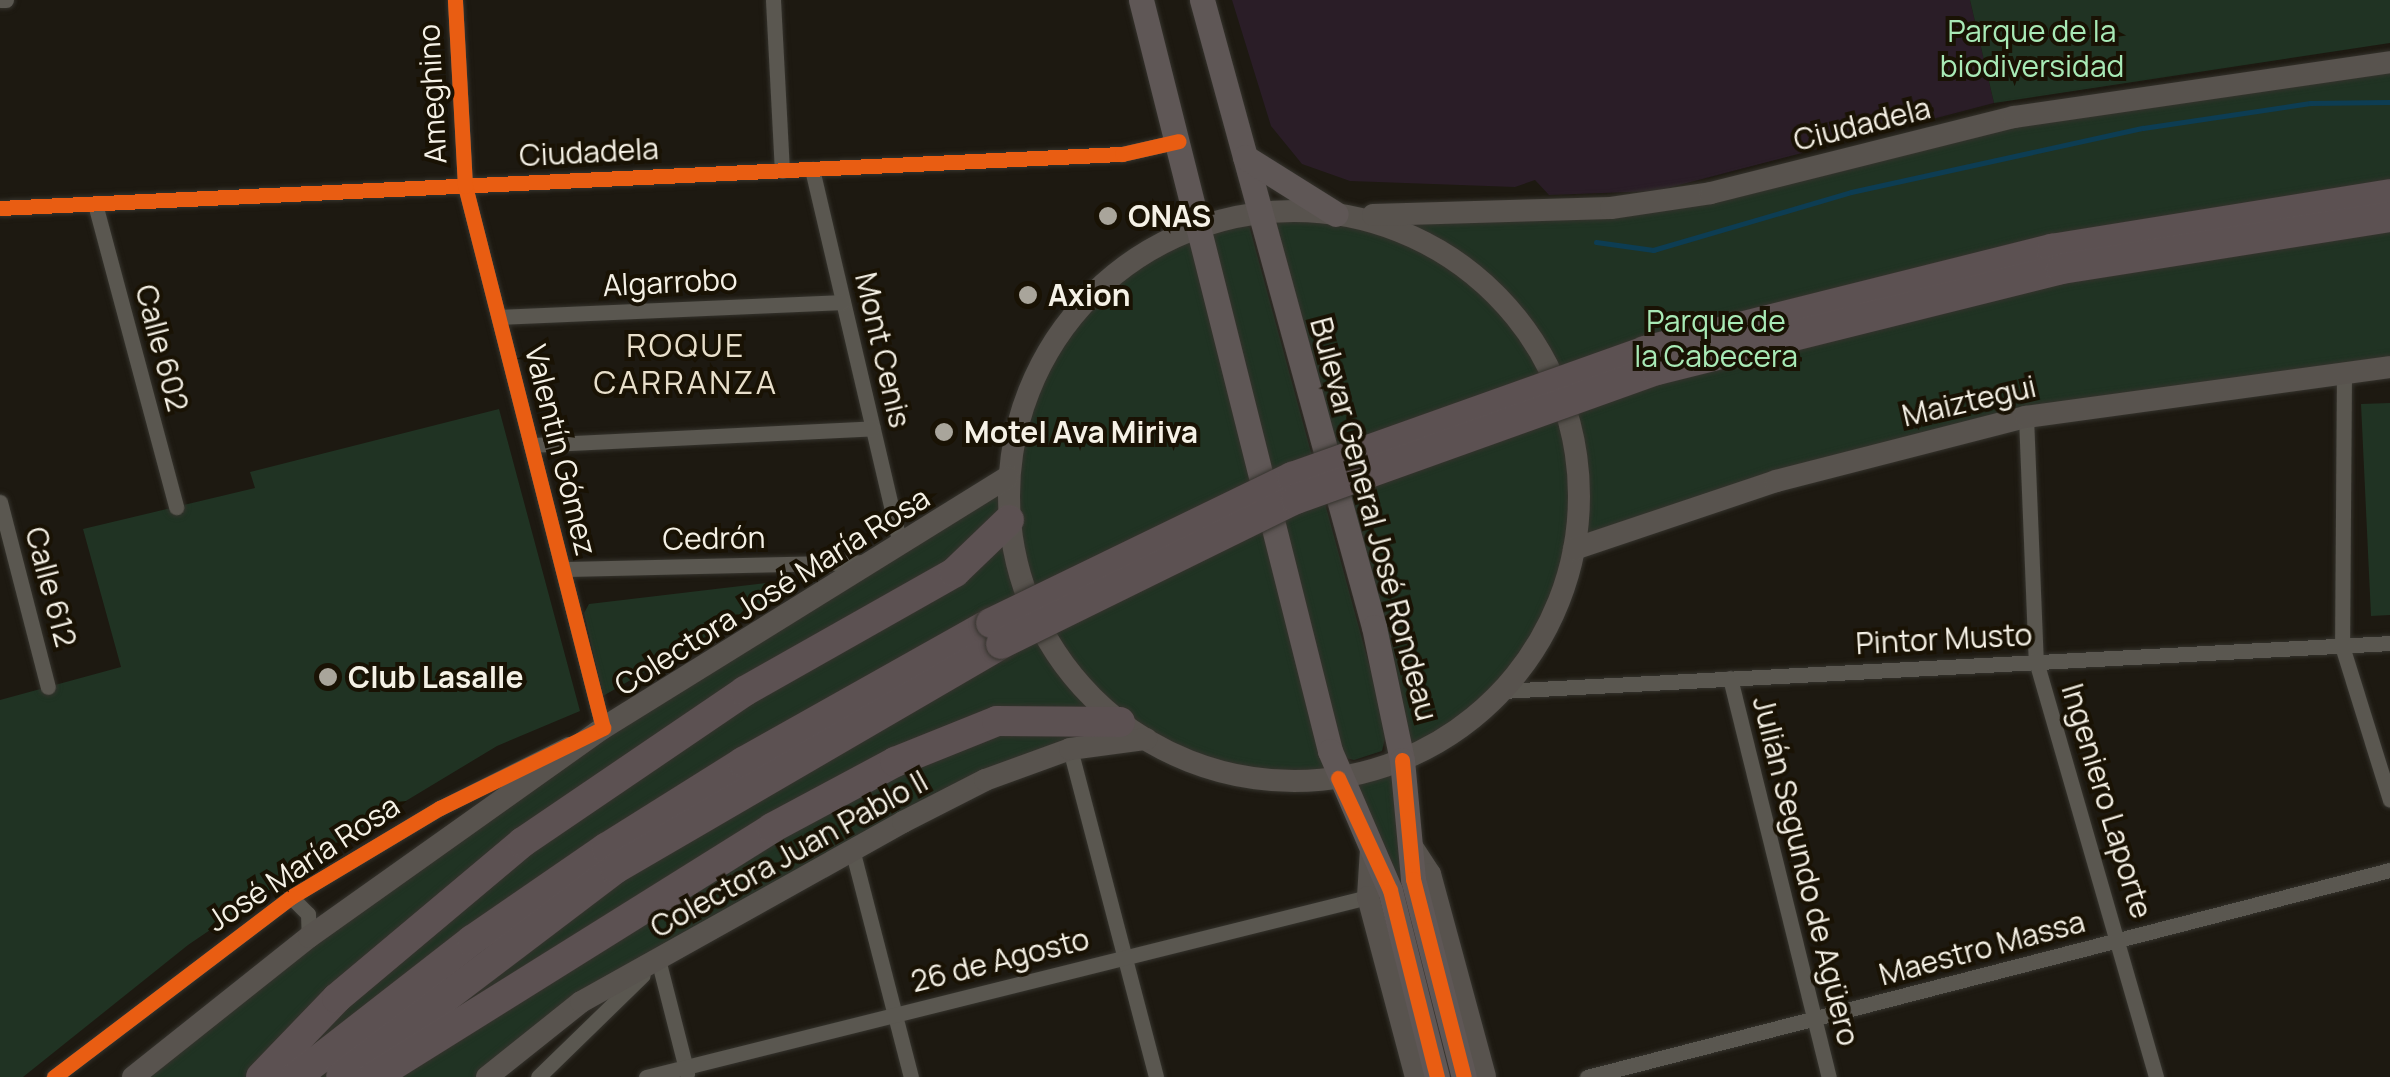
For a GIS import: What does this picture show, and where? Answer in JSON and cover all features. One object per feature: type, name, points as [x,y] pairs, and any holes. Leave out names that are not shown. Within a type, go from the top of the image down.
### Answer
[{"type":"highway","points":[[296,1077],[472,940],[606,848],[743,762],[1292,478],[1644,351],[2052,248],[2390,194]]},
{"type":"highway","points":[[341,1077],[614,869],[996,633],[1296,499],[1657,370],[2061,269],[2390,218]]},
{"type":"highway","points":[[261,1077],[352,985],[522,842],[745,691],[955,572],[1009,520]]},
{"type":"highway","points":[[374,1077],[772,828],[895,762],[996,721],[1120,722]]},
{"type":"main road","points":[[1141,0],[1338,778],[1390,890],[1437,1077]]},
{"type":"main road","name":"Bulevar General José Rondeau","points":[[1202,0],[1374,627],[1402,760],[1413,879],[1464,1077]]},
{"type":"main road","name":"Ciudadela","points":[[1146,740],[1085,690],[1048,639],[1017,566],[1009,520],[1008,477],[1020,414],[1058,334],[1121,269],[1199,227],[1259,213],[1341,215],[1610,208],[1710,193],[2014,116],[2390,62]]},
{"type":"main road","points":[[1146,740],[1245,778],[1292,784],[1338,778],[1402,760],[1470,719],[1502,691],[1552,618],[1574,549],[1579,491],[1571,428],[1553,374],[1528,332],[1498,296],[1442,252],[1341,215],[1245,157]]},
{"type":"main road","name":"Maiztegui","points":[[1574,549],[1776,481],[2026,417],[2390,367]]},
{"type":"main road","name":"Colectora José María Rosa","points":[[133,1077],[309,937],[603,728],[1008,477]]},
{"type":"main road","name":"Colectora Juan Pablo II","points":[[486,1077],[581,1002],[986,780],[1070,750],[1146,740]]},
{"type":"main road","name":"Bulevar General José Rondeau","points":[[1411,845],[1430,874],[1485,1077]]},
{"type":"main road","points":[[1370,849],[1368,897],[1416,1077]]},
{"type":"street","name":"Ameghino","points":[[455,0],[464,186]]},
{"type":"street","points":[[773,0],[782,170]]},
{"type":"street","name":"Ciudadela","points":[[0,208],[1122,154],[1178,141]]},
{"type":"street","name":"Mont Cenis","points":[[812,169],[900,543]]},
{"type":"street","name":"Valentín Gómez","points":[[464,186],[603,728]]},
{"type":"street","name":"Calle 602","points":[[94,204],[176,507]]},
{"type":"street","name":"Algarrobo","points":[[499,318],[843,302]]},
{"type":"street","points":[[2344,371],[2342,646],[2390,800]]},
{"type":"street","name":"Ingeniero Laporte","points":[[2026,417],[2036,661],[2121,941],[2156,1077]]},
{"type":"street","points":[[531,445],[873,428]]},
{"type":"street","name":"Calle 612","points":[[0,502],[48,687]]},
{"type":"street","name":"Cedrón","points":[[563,569],[867,562]]},
{"type":"street","name":"Pintor Musto","points":[[1502,691],[2390,643]]},
{"type":"street","name":"Julián Segundo de Agüero","points":[[1730,678],[1829,1077]]},
{"type":"street","name":"José María Rosa","points":[[54,1077],[291,897],[440,808],[603,728]]},
{"type":"street","points":[[1070,750],[1156,1077]]},
{"type":"street","points":[[853,853],[912,1077]]},
{"type":"street","name":"Maestro Massa","points":[[1587,1077],[2390,870]]},
{"type":"street","points":[[291,897],[308,914],[309,937]]},
{"type":"street","name":"26 de Agosto","points":[[646,1077],[686,1072],[895,1014],[1368,897]]},
{"type":"street","points":[[538,1077],[656,964],[686,1072]]},
{"type":"shaded area","points":[[1232,0],[1970,0],[1994,103],[1656,191],[1549,195],[1535,180],[1515,187],[1350,181],[1302,164],[1271,126]]},
{"type":"green space","name":"Parque de la biodiversidad","points":[[1970,0],[2390,0],[2390,43],[1994,103]]},
{"type":"green space","name":"Parque de la Cabecera","points":[[2390,62],[2390,367],[2026,417],[1574,549],[1552,618],[1528,660],[1471,719],[1402,760],[1411,845],[1485,1077],[1416,1077],[1371,849],[1338,778],[1292,784],[1245,778],[1146,739],[985,780],[659,963],[487,1077],[133,1077],[415,859],[1008,477],[1020,414],[1058,334],[1089,297],[1159,244],[1199,227],[1339,778],[1401,760],[1259,213],[1528,214],[1611,208],[2014,117]]},
{"type":"green space","points":[[1249,225],[1387,730],[1382,751],[1354,760],[1342,757],[1211,232]]},
{"type":"green space","points":[[2390,403],[2390,615],[2371,616],[2361,404]]},
{"type":"green space","name":"Club Lasalle","points":[[499,409],[580,711],[497,746],[356,831],[188,945],[23,1077],[0,1077],[0,700],[121,667],[83,529],[255,488],[250,472]]},
{"type":"green space","points":[[783,581],[788,589],[603,696],[584,613],[589,604]]},
{"type":"waterway","points":[[1596,242],[1653,250],[1851,192],[2143,128],[2310,103],[2390,102]]},
{"type":"cycle path","points":[[54,1077],[291,897],[440,808],[603,728],[465,186],[455,0]]},
{"type":"cycle path","points":[[0,208],[1122,154],[1179,141]]},
{"type":"cycle path","points":[[1402,760],[1413,879],[1464,1077]]},
{"type":"cycle path","points":[[1338,778],[1390,890],[1437,1077]]},
{"type":"place","name":"ONAS","points":[[1108,216]]},
{"type":"place","name":"Axion","points":[[1028,295]]},
{"type":"place","name":"Motel Ava Miriva","points":[[944,432]]},
{"type":"place","name":"Club Lasalle","points":[[328,677]]},
{"type":"district","name":"ROQUE CARRANZA","points":[[686,364]]}]
